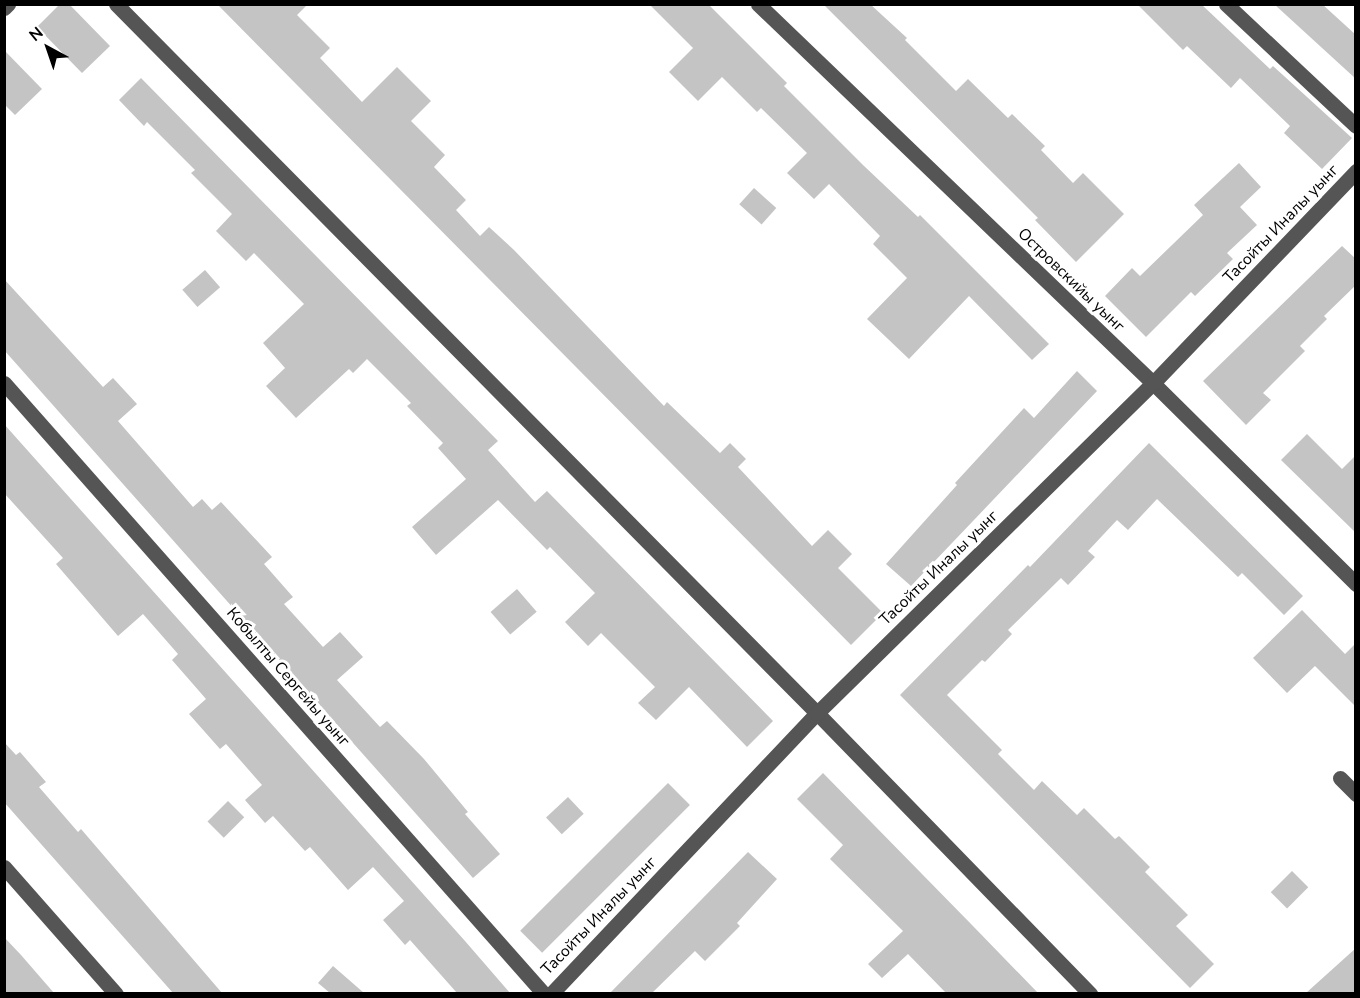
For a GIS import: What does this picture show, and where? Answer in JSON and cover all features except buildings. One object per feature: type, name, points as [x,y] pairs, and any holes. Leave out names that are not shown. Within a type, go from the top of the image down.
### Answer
[{"type":"street","points":[[4,8],[8,4]]},
{"type":"street","points":[[116,4],[817,713],[1090,993]]},
{"type":"street","name":"Островскийы уынг","points":[[758,4],[1153,383],[1356,584]]},
{"type":"street","points":[[1226,4],[1356,126]]},
{"type":"street","name":"Тасойты Иналы уынг","points":[[551,993],[817,713],[1153,383],[1356,171]]},
{"type":"street","name":"Кобылты Сергейы уынг","points":[[4,384],[544,993]]},
{"type":"street","points":[[1340,778],[1356,794]]},
{"type":"street","points":[[4,867],[116,993]]}]
